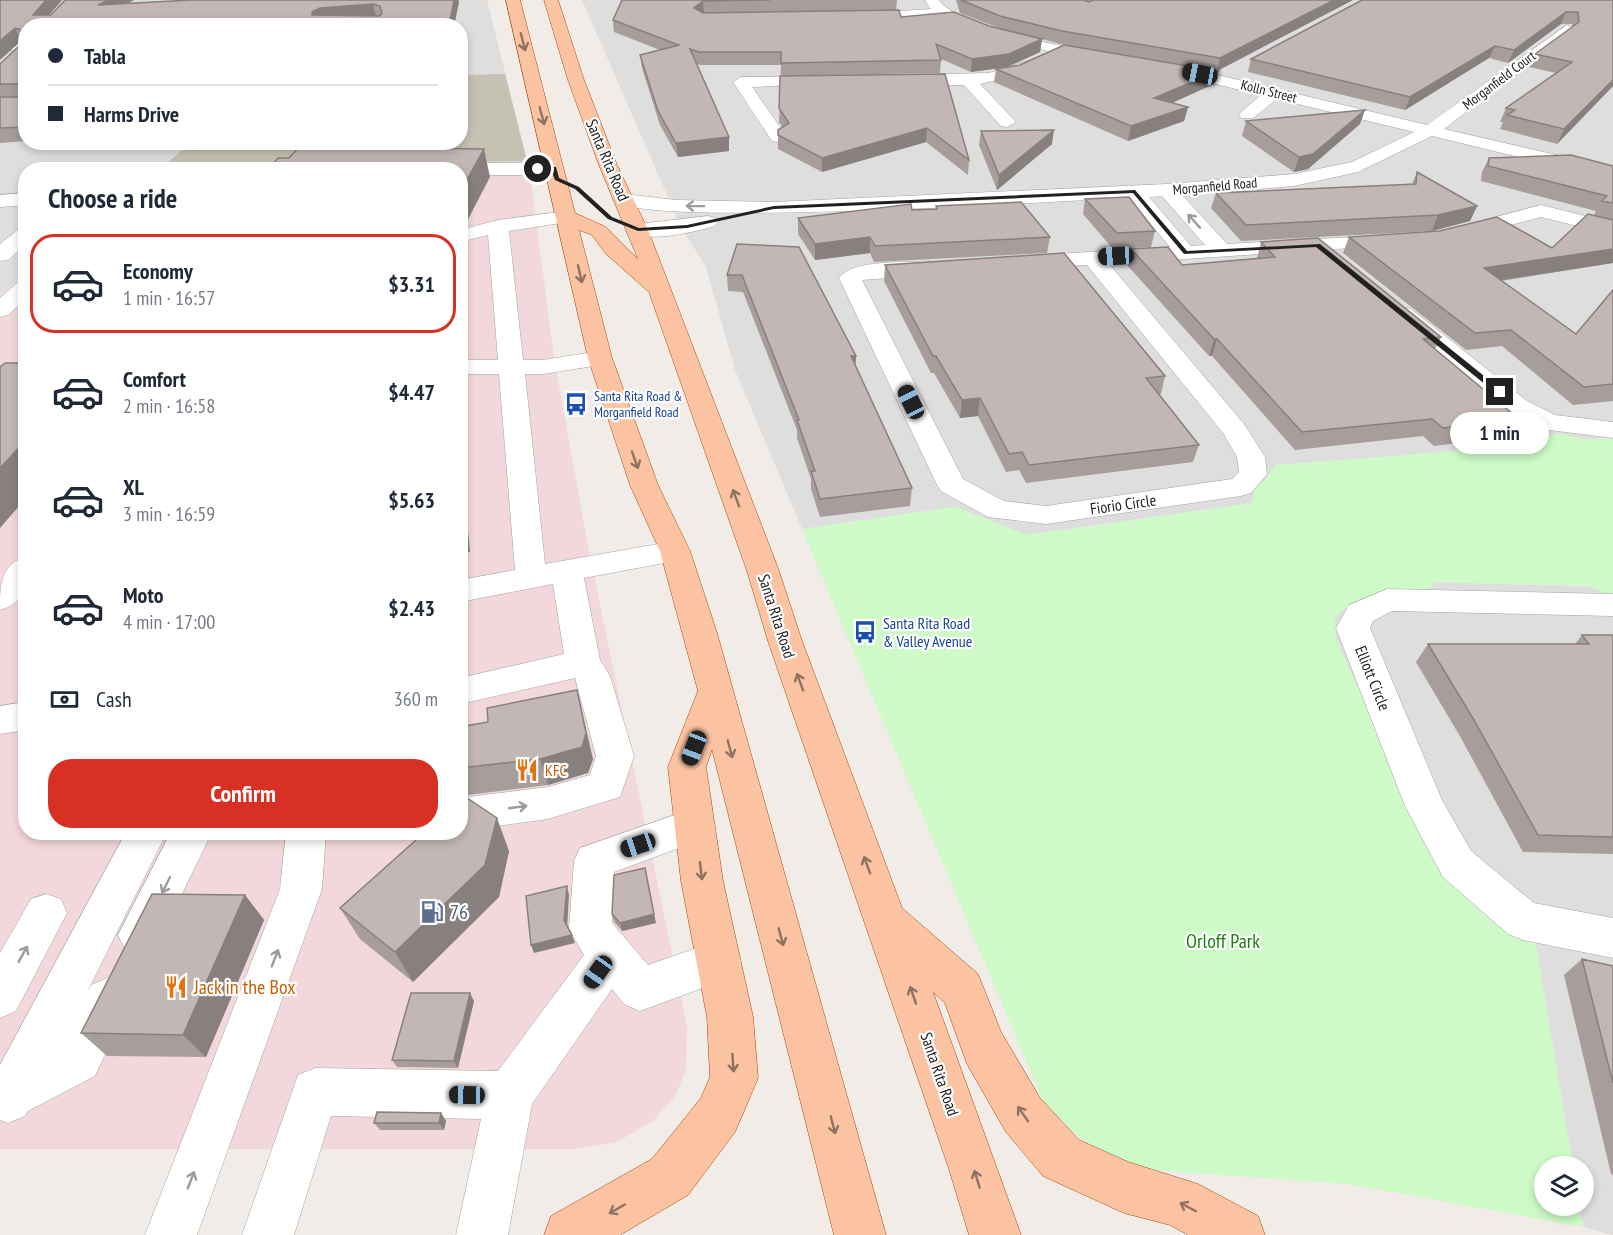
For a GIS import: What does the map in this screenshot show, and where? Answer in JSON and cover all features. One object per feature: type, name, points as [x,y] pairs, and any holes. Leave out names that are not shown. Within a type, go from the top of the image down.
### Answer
[{"type":"main road","points":[[513,0],[600,358],[644,485],[675,551],[700,633],[714,693],[860,1235]]},
{"type":"main road","name":"Santa Rita Road","points":[[551,0],[576,80],[638,230],[887,920],[994,1235]]},
{"type":"main road","points":[[534,84],[576,80]]},
{"type":"main road","points":[[555,174],[580,192]]},
{"type":"main road","points":[[600,210],[610,218],[638,230]]},
{"type":"main road","points":[[567,217],[599,231],[659,290]]},
{"type":"main road","points":[[570,1235],[670,1177],[718,1115],[734,1078],[730,1017],[702,881],[687,766],[714,693]]},
{"type":"main road","points":[[887,920],[962,990],[984,1047],[1023,1115],[1060,1158],[1124,1187],[1180,1202],[1239,1235]]},
{"type":"street","points":[[842,18],[936,6],[993,33],[1060,50],[1118,59]]},
{"type":"street","name":"Morganfield Court","points":[[1431,130],[1567,29]]},
{"type":"street","points":[[0,47],[18,46]]},
{"type":"street","points":[[884,81],[968,80],[1011,73],[1034,65],[1060,50]]},
{"type":"street","points":[[13,59],[18,54]]},
{"type":"street","name":"Kolln Street","points":[[1152,65],[1219,78],[1613,174]]},
{"type":"street","points":[[1219,78],[1239,68]]},
{"type":"street","points":[[968,80],[1007,122]]},
{"type":"street","points":[[778,137],[741,82],[837,81]]},
{"type":"street","points":[[1247,114],[1276,92]]},
{"type":"street","name":"Morganfield Road","points":[[625,200],[676,206],[774,208],[1135,192],[1294,180],[1358,166],[1431,130]]},
{"type":"street","points":[[468,171],[555,174]]},
{"type":"street","points":[[1167,190],[1222,251]]},
{"type":"street","points":[[1135,192],[1186,253]]},
{"type":"street","points":[[0,201],[18,200]]},
{"type":"street","name":"Morganfield Road","points":[[638,230],[687,227],[774,208]]},
{"type":"street","points":[[1443,236],[1541,211],[1613,229]]},
{"type":"street","points":[[468,217],[498,226]]},
{"type":"street","points":[[468,234],[498,226],[567,217]]},
{"type":"street","points":[[498,226],[509,367],[531,578]]},
{"type":"street","points":[[0,255],[18,239]]},
{"type":"street","points":[[1000,263],[1409,240]]},
{"type":"street","points":[[1317,245],[1345,267]]},
{"type":"street","name":"Fiorio Circle","points":[[954,266],[862,272],[850,278],[951,485],[998,510],[1046,515],[1241,487],[1253,474],[1252,465],[1251,457],[1234,430],[1092,257]]},
{"type":"street","points":[[0,310],[18,294]]},
{"type":"street","points":[[1381,297],[1518,407],[1549,422],[1613,430]]},
{"type":"street","points":[[0,320],[18,319]]},
{"type":"street","points":[[468,367],[543,367],[600,358]]},
{"type":"street","points":[[468,590],[675,551]]},
{"type":"street","points":[[468,814],[548,803],[606,786],[615,756],[593,676],[583,663],[567,571]]},
{"type":"street","points":[[0,599],[18,577]]},
{"type":"street","name":"Elliott Circle","points":[[1613,605],[1387,600],[1361,613],[1353,628],[1425,806],[1457,864],[1523,920],[1613,938]]},
{"type":"street","points":[[468,689],[583,663]]},
{"type":"street","points":[[0,720],[18,717]]},
{"type":"street","points":[[695,825],[594,861],[590,929],[640,989],[719,961]]},
{"type":"street","points":[[10,1081],[143,840]]},
{"type":"street","points":[[10,1081],[78,1059],[188,840]]},
{"type":"street","points":[[171,1235],[301,889],[305,840]]},
{"type":"street","points":[[0,996],[46,913]]},
{"type":"street","points":[[482,1235],[510,1095],[611,954]]},
{"type":"street","points":[[268,1235],[315,1092],[510,1095]]},
{"type":"shaded area","points":[[0,0],[487,0],[530,173],[468,170],[468,162],[18,162],[18,279],[0,296]]},
{"type":"shaded area","points":[[582,0],[1570,0],[1613,8],[1613,438],[1585,439],[1557,433],[1548,438],[1514,443],[1269,474],[1266,480],[1255,488],[1252,503],[1026,535],[955,507],[802,529],[735,370],[706,267],[681,227]]},
{"type":"shaded area","points":[[505,74],[527,161],[169,162],[182,150],[468,150],[468,75]]},
{"type":"shaded area","points":[[468,173],[530,173],[554,358],[588,546],[687,1026],[686,1069],[676,1095],[653,1121],[617,1142],[576,1149],[0,1149],[0,296],[18,279],[18,840],[468,840]]},
{"type":"shaded area","points":[[1435,582],[1587,586],[1613,596],[1613,1235],[1583,1227],[1581,1216],[1594,1216],[1594,1156],[1571,1156],[1535,939],[1438,860],[1336,640],[1335,617],[1350,604],[1373,593]]},
{"type":"green space","name":"Orloff Park","points":[[1557,433],[1585,439],[1613,438],[1613,596],[1587,586],[1435,582],[1428,591],[1389,591],[1357,601],[1335,617],[1336,640],[1438,860],[1535,939],[1571,1156],[1534,1156],[1534,1216],[1581,1216],[1583,1227],[1348,1184],[1142,1169],[1088,1145],[1044,1103],[802,529],[955,507],[1027,535],[1252,503],[1255,488],[1266,480],[1275,465],[1445,452],[1548,438]]},
{"type":"building","points":[[0,0],[46,0],[33,15],[51,15],[65,0],[108,0],[98,5],[191,0],[454,0],[451,18],[18,18],[18,29],[15,28],[0,41]],"holes":[[[373,4],[380,6],[382,13],[380,16],[312,15],[312,12],[320,8]]]},
{"type":"building","points":[[622,0],[770,0],[703,1],[694,8],[703,13],[899,10],[901,17],[954,12],[989,26],[1042,39],[1009,54],[972,59],[936,44],[941,60],[781,63],[781,52],[699,52],[690,49],[729,137],[676,143],[658,111],[640,55],[679,45],[613,20]]},
{"type":"building","points":[[961,0],[1084,0],[1089,2],[1093,0],[1334,0],[1220,58],[1062,31],[1000,16]]},
{"type":"building","points":[[1362,0],[1613,0],[1613,80],[1564,129],[1507,115],[1515,110],[1506,108],[1572,62],[1535,54],[1579,22],[1578,12],[1566,12],[1514,50],[1495,46],[1410,97],[1251,59]]},
{"type":"building","points":[[1064,45],[1218,71],[1154,98],[1188,107],[1131,126],[996,69],[1020,65]]},
{"type":"building","points":[[18,47],[18,84],[0,84],[0,64]]},
{"type":"building","points":[[945,74],[969,160],[927,128],[822,158],[778,135],[778,130],[789,123],[779,108],[780,76]]},
{"type":"building","points":[[0,97],[18,97],[18,127],[0,128]]},
{"type":"building","points":[[1365,110],[1313,154],[1299,157],[1246,121]]},
{"type":"building","points":[[1054,130],[999,175],[981,131]]},
{"type":"building","points":[[484,149],[468,178],[468,162],[275,162],[278,158],[289,158],[296,150]]},
{"type":"building","points":[[1571,155],[1613,166],[1613,203],[1602,201],[1607,196],[1488,166],[1489,158]]},
{"type":"building","points":[[1417,172],[1477,206],[1438,215],[1246,225],[1216,193],[1416,184]]},
{"type":"building","points":[[1129,197],[1155,231],[1117,233],[1085,199]]},
{"type":"building","points":[[1021,202],[1050,237],[875,246],[870,237],[815,244],[798,218],[911,204],[912,210],[937,209],[936,206]]},
{"type":"building","points":[[1588,214],[1613,220],[1613,249],[1484,268],[1576,334],[1613,290],[1613,384],[1584,387],[1511,330],[1475,333],[1349,237],[1439,231],[1497,217],[1552,248]]},
{"type":"building","points":[[1318,238],[1441,337],[1423,339],[1519,419],[1443,428],[1432,419],[1302,432],[1131,249],[1168,247],[1182,265],[1275,257],[1261,242]]},
{"type":"building","points":[[737,244],[799,247],[856,356],[851,356],[912,488],[820,499],[811,471],[815,471],[797,420],[799,420],[742,275],[727,275]]},
{"type":"building","points":[[1064,253],[1165,376],[1146,378],[1199,445],[1029,465],[1022,452],[1009,454],[980,398],[962,400],[936,356],[933,356],[885,265]]},
{"type":"building","points":[[5,363],[18,363],[18,449],[0,468],[0,367]]},
{"type":"building","points":[[1582,635],[1613,635],[1613,837],[1538,835],[1474,720],[1428,644],[1589,644]]},
{"type":"building","points":[[577,690],[586,733],[582,747],[540,759],[468,767],[468,726],[488,722],[487,708]]},
{"type":"building","points":[[468,799],[497,818],[485,865],[395,952],[340,908],[416,840],[468,840]]},
{"type":"building","points":[[645,868],[654,914],[620,923],[612,914],[614,875]]},
{"type":"building","points":[[567,886],[564,920],[572,935],[531,945],[526,896]]},
{"type":"building","name":"Jack in the Box","points":[[152,894],[245,895],[183,1035],[81,1033]]},
{"type":"building","points":[[1582,959],[1613,966],[1613,1083]]},
{"type":"building","points":[[411,993],[470,993],[454,1061],[392,1060]]},
{"type":"building","points":[[377,1112],[441,1113],[439,1123],[374,1123]]},
{"type":"place","name":"Santa Rita Road & Morganfield Road","points":[[576,404]]},
{"type":"place","name":"Santa Rita Road & Valley Avenue","points":[[865,632]]},
{"type":"place","name":"KFC","points":[[527,770]]},
{"type":"place","name":"76","points":[[432,912]]},
{"type":"place","name":"Jack in the Box","points":[[176,987]]},
{"type":"route","points":[[538,169],[554,169],[557,179],[577,188],[584,197],[610,218],[638,230],[687,227],[774,208],[1135,192],[1186,253],[1317,245],[1500,392]]}]
